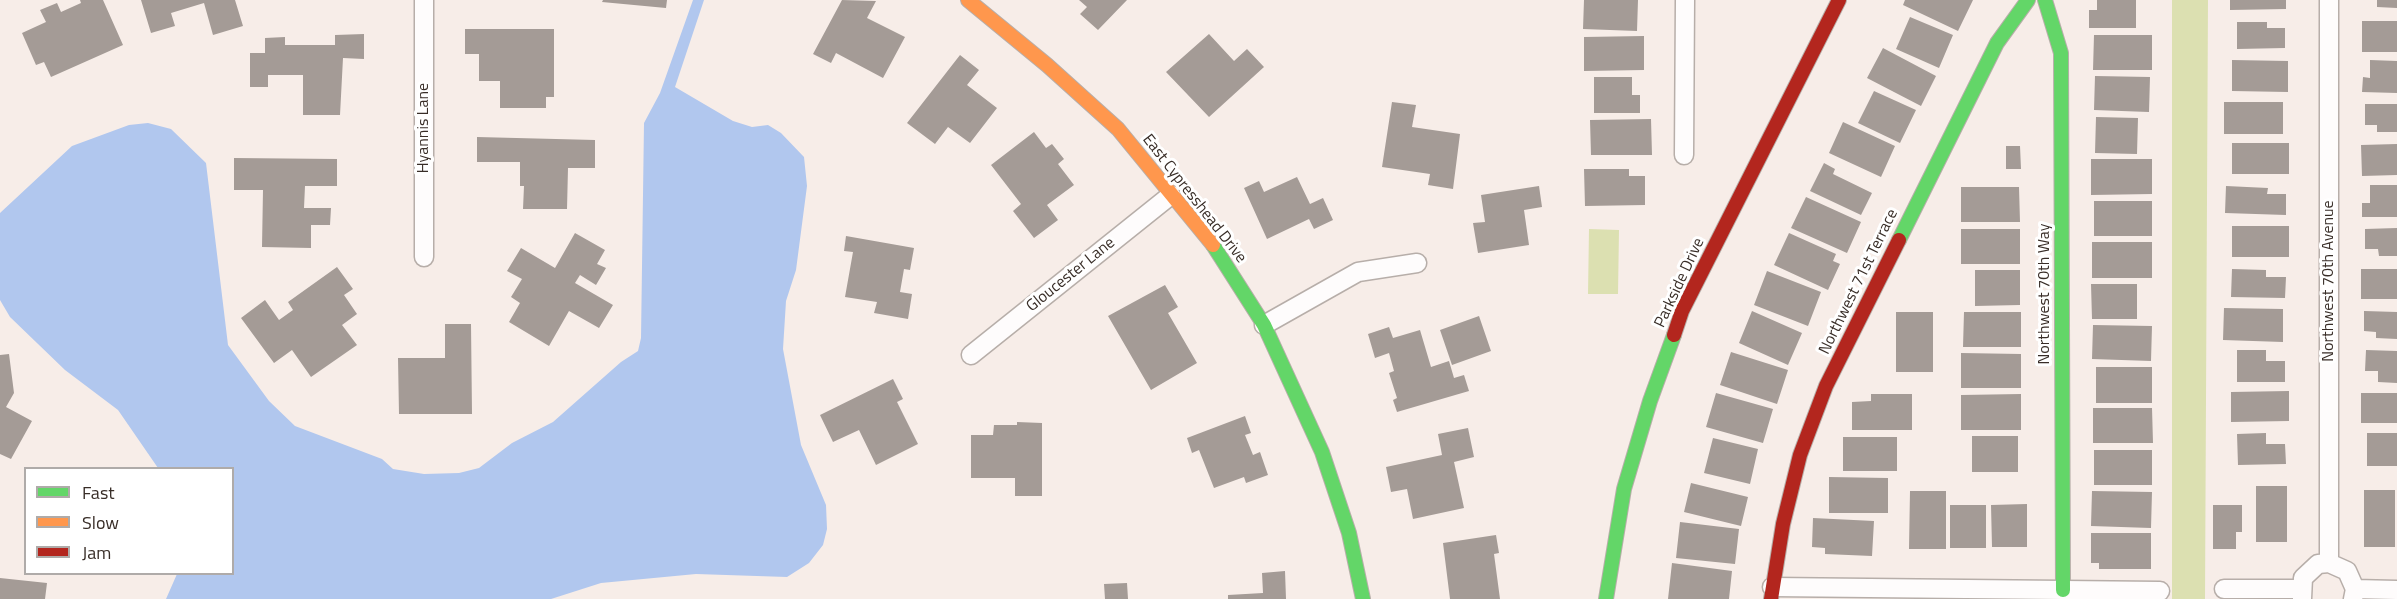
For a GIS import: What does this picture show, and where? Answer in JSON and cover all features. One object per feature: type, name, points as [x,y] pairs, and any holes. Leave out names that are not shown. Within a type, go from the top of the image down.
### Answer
[{"type":"street","name":"Hyannis Lane","points":[[424,0],[424,257]]},
{"type":"street","points":[[1684,155],[1685,0]]},
{"type":"street","name":"Parkside Drive","points":[[1606,599],[1624,489],[1650,401],[1682,311],[1839,0]]},
{"type":"street","name":"Northwest 71st Terrace","points":[[1772,593],[1783,524],[1800,455],[1826,386],[1997,43],[2028,0]]},
{"type":"street","name":"Northwest 70th Way","points":[[2045,0],[2061,53],[2063,590]]},
{"type":"street","name":"Northwest 70th Avenue","points":[[2329,563],[2330,0]]},
{"type":"street","name":"East Cypresshead Drive","points":[[974,2],[1118,129],[1216,249],[1264,325],[1323,452],[1349,534],[1363,599]]},
{"type":"street","name":"Gloucester Lane","points":[[971,355],[1171,195]]},
{"type":"street","points":[[1264,325],[1358,272],[1417,263]]},
{"type":"street","points":[[2224,589],[2302,594],[2303,578],[2309,570],[2318,564],[2329,563],[2347,571],[2354,594],[2397,590]]},
{"type":"street","points":[[1772,593],[2160,591]]},
{"type":"green space","points":[[2172,0],[2208,0],[2205,599],[2172,599]]},
{"type":"green space","points":[[1589,229],[1619,230],[1618,294],[1588,294]]},
{"type":"water","points":[[693,0],[704,0],[675,87],[733,121],[752,127],[768,125],[781,133],[804,157],[807,186],[796,270],[786,301],[783,349],[801,445],[826,505],[827,529],[823,545],[809,563],[787,577],[696,574],[601,583],[551,599],[166,599],[177,575],[234,575],[234,467],[157,467],[118,410],[65,370],[10,317],[0,300],[0,213],[72,146],[129,125],[148,123],[171,129],[206,163],[228,345],[269,401],[295,426],[382,459],[393,469],[424,474],[459,473],[479,468],[512,443],[553,422],[621,362],[638,351],[641,338],[644,123],[660,93]]},
{"type":"building","points":[[80,0],[103,0],[123,45],[51,77],[44,62],[36,65],[22,33],[46,22],[40,10],[57,3],[61,12],[81,3]]},
{"type":"building","points":[[141,0],[235,0],[243,26],[213,35],[204,3],[171,13],[175,26],[151,33]]},
{"type":"building","points":[[603,0],[667,0],[666,8],[602,2]]},
{"type":"building","points":[[842,0],[876,1],[867,18],[905,37],[883,78],[836,53],[831,63],[813,54]]},
{"type":"building","points":[[1079,0],[1127,0],[1098,30],[1080,14],[1087,7]]},
{"type":"building","points":[[1584,0],[1638,0],[1637,31],[1583,29]]},
{"type":"building","points":[[1905,0],[1973,0],[1958,31],[1903,5]]},
{"type":"building","points":[[2097,0],[2136,0],[2136,28],[2089,28],[2089,10],[2097,10]]},
{"type":"building","points":[[2230,0],[2286,0],[2286,9],[2230,10]]},
{"type":"building","points":[[2377,0],[2397,0],[2397,8],[2377,7]]},
{"type":"building","points":[[1910,17],[1953,35],[1939,68],[1896,49]]},
{"type":"building","points":[[2362,21],[2397,21],[2397,52],[2362,52]]},
{"type":"building","points":[[2237,22],[2267,22],[2267,28],[2285,28],[2285,48],[2237,49]]},
{"type":"building","points":[[465,29],[554,29],[554,97],[546,97],[546,108],[500,108],[500,81],[479,81],[479,54],[465,54]]},
{"type":"building","points":[[364,34],[364,59],[343,58],[340,115],[303,115],[303,75],[268,75],[268,87],[250,87],[250,53],[265,53],[265,38],[285,37],[285,45],[335,45],[335,35]]},
{"type":"building","points":[[1209,34],[1234,61],[1247,49],[1264,67],[1209,117],[1166,72]]},
{"type":"building","points":[[2094,35],[2152,35],[2152,70],[2093,70]]},
{"type":"building","points":[[1644,36],[1644,70],[1584,71],[1584,37]]},
{"type":"building","points":[[1883,48],[1936,76],[1921,106],[1867,78]]},
{"type":"building","points":[[960,55],[979,70],[967,85],[997,108],[970,143],[948,127],[935,144],[907,123]]},
{"type":"building","points":[[2232,60],[2288,61],[2288,92],[2232,91]]},
{"type":"building","points":[[2370,60],[2397,61],[2397,93],[2362,92],[2363,77],[2370,78]]},
{"type":"building","points":[[2095,76],[2150,77],[2149,112],[2094,110]]},
{"type":"building","points":[[1594,77],[1632,77],[1632,95],[1640,95],[1640,113],[1594,113]]},
{"type":"building","points":[[1874,91],[1916,110],[1900,143],[1858,123]]},
{"type":"building","points":[[1392,102],[1416,105],[1412,127],[1460,134],[1453,189],[1428,185],[1430,174],[1382,167]]},
{"type":"building","points":[[2224,102],[2283,102],[2283,134],[2224,134]]},
{"type":"building","points":[[2365,104],[2397,104],[2397,132],[2377,132],[2377,125],[2365,125]]},
{"type":"building","points":[[2096,117],[2138,118],[2137,154],[2095,153]]},
{"type":"building","points":[[1651,119],[1652,155],[1591,155],[1590,120]]},
{"type":"building","points":[[1843,122],[1895,146],[1881,177],[1829,153]]},
{"type":"building","points":[[1034,132],[1046,148],[1052,144],[1064,159],[1058,164],[1074,185],[1047,205],[1058,220],[1034,238],[1013,211],[1021,204],[991,165]]},
{"type":"building","points":[[477,137],[595,140],[595,168],[568,168],[567,209],[523,209],[524,186],[520,186],[520,162],[477,162]]},
{"type":"building","points":[[2232,143],[2289,143],[2289,174],[2232,174]]},
{"type":"building","points":[[2397,144],[2397,175],[2362,176],[2361,145]]},
{"type":"building","points":[[2006,146],[2020,146],[2021,169],[2006,169]]},
{"type":"building","points":[[234,158],[337,159],[337,186],[305,186],[304,208],[331,208],[330,225],[311,225],[311,248],[262,247],[263,190],[234,190]]},
{"type":"building","points":[[2091,159],[2152,159],[2152,194],[2091,195]]},
{"type":"building","points":[[1824,163],[1835,169],[1833,174],[1872,193],[1861,215],[1810,191]]},
{"type":"building","points":[[1584,169],[1629,169],[1629,176],[1645,176],[1645,205],[1585,206]]},
{"type":"building","points":[[1297,177],[1310,204],[1323,198],[1333,220],[1314,229],[1309,219],[1267,239],[1244,188],[1259,181],[1264,192]]},
{"type":"building","points":[[2370,185],[2397,185],[2397,217],[2362,217],[2362,203],[2370,203]]},
{"type":"building","points":[[1539,186],[1542,207],[1524,210],[1529,245],[1478,253],[1473,223],[1485,222],[1481,195]]},
{"type":"building","points":[[2226,186],[2268,188],[2267,194],[2286,194],[2286,215],[2225,213]]},
{"type":"building","points":[[1961,187],[2019,187],[2020,222],[1961,222]]},
{"type":"building","points":[[1806,197],[1861,222],[1847,253],[1791,228]]},
{"type":"building","points":[[2094,201],[2152,201],[2152,236],[2094,236]]},
{"type":"building","points":[[2232,226],[2289,226],[2289,257],[2232,257]]},
{"type":"building","points":[[2397,228],[2397,256],[2379,256],[2378,249],[2365,249],[2365,229]]},
{"type":"building","points":[[1961,229],[2020,229],[2020,264],[1961,264]]},
{"type":"building","points":[[575,233],[605,250],[597,264],[606,268],[596,285],[580,275],[575,283],[613,305],[599,328],[569,311],[549,346],[509,322],[520,303],[511,297],[522,279],[507,271],[521,248],[555,268]]},
{"type":"building","points":[[1789,233],[1836,254],[1833,261],[1840,264],[1828,290],[1774,265]]},
{"type":"building","points":[[846,236],[914,248],[910,270],[904,269],[900,292],[912,294],[908,319],[874,313],[877,302],[845,297],[853,252],[844,251]]},
{"type":"building","points":[[2092,242],[2152,242],[2152,278],[2092,278]]},
{"type":"building","points":[[337,267],[353,289],[344,295],[357,314],[342,325],[357,345],[311,377],[292,350],[274,363],[241,318],[265,300],[279,320],[293,310],[288,302]]},
{"type":"building","points":[[2232,269],[2266,270],[2266,277],[2286,277],[2285,298],[2231,297]]},
{"type":"building","points":[[2361,269],[2397,269],[2397,299],[2361,299]]},
{"type":"building","points":[[1975,270],[2020,270],[2020,305],[1975,306]]},
{"type":"building","points":[[1767,271],[1821,292],[1808,326],[1754,305]]},
{"type":"building","points":[[2091,284],[2137,284],[2137,319],[2092,319]]},
{"type":"building","points":[[1165,285],[1178,307],[1168,313],[1197,363],[1151,390],[1108,316]]},
{"type":"building","points":[[2224,308],[2283,309],[2283,342],[2223,340]]},
{"type":"building","points":[[1752,311],[1802,333],[1788,365],[1739,343]]},
{"type":"building","points":[[2364,311],[2397,312],[2397,339],[2376,338],[2376,332],[2364,331]]},
{"type":"building","points":[[1896,312],[1933,312],[1933,372],[1896,372]]},
{"type":"building","points":[[1964,312],[2021,312],[2021,347],[1963,347]]},
{"type":"building","points":[[1479,316],[1491,351],[1452,365],[1440,330]]},
{"type":"building","points":[[445,324],[471,324],[472,414],[399,414],[398,358],[445,358]]},
{"type":"building","points":[[2093,325],[2152,326],[2151,361],[2092,359]]},
{"type":"building","points":[[1389,327],[1393,338],[1420,330],[1431,367],[1449,361],[1454,378],[1464,375],[1469,391],[1397,412],[1393,400],[1397,398],[1389,373],[1394,371],[1389,353],[1375,358],[1368,334]]},
{"type":"building","points":[[2237,350],[2266,350],[2266,361],[2285,361],[2285,382],[2237,382]]},
{"type":"building","points":[[2366,350],[2397,351],[2397,383],[2378,382],[2378,371],[2365,371]]},
{"type":"building","points":[[1731,352],[1788,370],[1777,404],[1720,385]]},
{"type":"building","points":[[1961,353],[2021,354],[2021,388],[1961,388]]},
{"type":"building","points":[[9,354],[14,393],[6,407],[32,421],[11,459],[0,454],[0,355]]},
{"type":"building","points":[[2096,367],[2152,367],[2152,403],[2096,403]]},
{"type":"building","points":[[893,379],[903,399],[897,402],[918,444],[876,465],[859,430],[833,442],[820,415]]},
{"type":"building","points":[[2289,391],[2289,421],[2231,422],[2231,392]]},
{"type":"building","points":[[1716,393],[1773,409],[1763,443],[1706,427]]},
{"type":"building","points":[[2361,393],[2397,393],[2397,423],[2361,423]]},
{"type":"building","points":[[1871,394],[1912,394],[1912,430],[1852,430],[1852,402],[1871,401]]},
{"type":"building","points":[[2021,394],[2021,430],[1961,430],[1961,395]]},
{"type":"building","points":[[2093,408],[2152,408],[2153,443],[2093,443]]},
{"type":"building","points":[[1245,416],[1251,433],[1245,435],[1253,455],[1260,452],[1268,475],[1246,483],[1244,477],[1214,488],[1199,450],[1192,453],[1187,438]]},
{"type":"building","points":[[1017,422],[1042,423],[1042,496],[1015,496],[1015,478],[971,478],[971,435],[993,435],[994,425],[1017,425]]},
{"type":"building","points":[[1468,428],[1474,457],[1454,462],[1464,508],[1413,519],[1407,489],[1391,492],[1386,467],[1442,455],[1438,434]]},
{"type":"building","points":[[2266,433],[2266,444],[2285,444],[2286,464],[2238,465],[2237,434]]},
{"type":"building","points":[[2367,433],[2397,433],[2397,466],[2367,466]]},
{"type":"building","points":[[1972,436],[2018,436],[2018,472],[1972,472]]},
{"type":"building","points":[[1843,437],[1897,437],[1897,471],[1843,471]]},
{"type":"building","points":[[1713,438],[1758,449],[1750,484],[1704,473]]},
{"type":"building","points":[[2094,450],[2152,450],[2152,485],[2094,485]]},
{"type":"building","points":[[1829,477],[1888,478],[1888,513],[1829,513]]},
{"type":"building","points":[[1691,483],[1748,497],[1741,526],[1684,512]]},
{"type":"building","points":[[2256,486],[2287,486],[2287,542],[2256,542]]},
{"type":"building","points":[[2364,490],[2395,490],[2395,547],[2364,547]]},
{"type":"building","points":[[1910,491],[1946,491],[1946,549],[1909,549]]},
{"type":"building","points":[[2092,491],[2152,492],[2151,528],[2091,526]]},
{"type":"building","points":[[2027,504],[2027,547],[1992,547],[1991,505]]},
{"type":"building","points":[[1950,505],[1986,505],[1986,548],[1950,548]]},
{"type":"building","points":[[2213,505],[2242,505],[2242,532],[2236,532],[2236,549],[2213,549]]},
{"type":"building","points":[[1813,518],[1874,521],[1872,556],[1825,554],[1825,548],[1812,547]]},
{"type":"building","points":[[1680,522],[1739,529],[1735,564],[1676,558]]},
{"type":"building","points":[[2091,533],[2151,533],[2151,569],[2099,569],[2099,563],[2091,563]]},
{"type":"building","points":[[1496,535],[1499,553],[1494,554],[1500,599],[1450,599],[1443,543]]},
{"type":"building","points":[[1672,563],[1732,571],[1729,599],[1668,599]]},
{"type":"building","points":[[1285,571],[1286,599],[1228,599],[1228,595],[1263,593],[1262,573]]},
{"type":"building","points":[[0,578],[47,583],[45,599],[0,599]]},
{"type":"building","points":[[1127,583],[1128,599],[1105,599],[1104,584]]},
{"type":"traffic: fast","points":[[1899,240],[1997,43],[2028,0]]},
{"type":"traffic: fast","points":[[2045,0],[2061,53],[2063,590]]},
{"type":"traffic: fast","points":[[1213,245],[1264,325],[1322,452],[1349,533],[1363,599]]},
{"type":"traffic: fast","points":[[1606,599],[1624,489],[1650,401],[1674,335]]},
{"type":"traffic: slow","points":[[968,0],[1047,65],[1118,129],[1213,245]]},
{"type":"traffic: jam","points":[[1674,335],[1682,311],[1839,0]]},
{"type":"traffic: jam","points":[[1771,599],[1783,524],[1800,455],[1826,386],[1899,240]]}]
